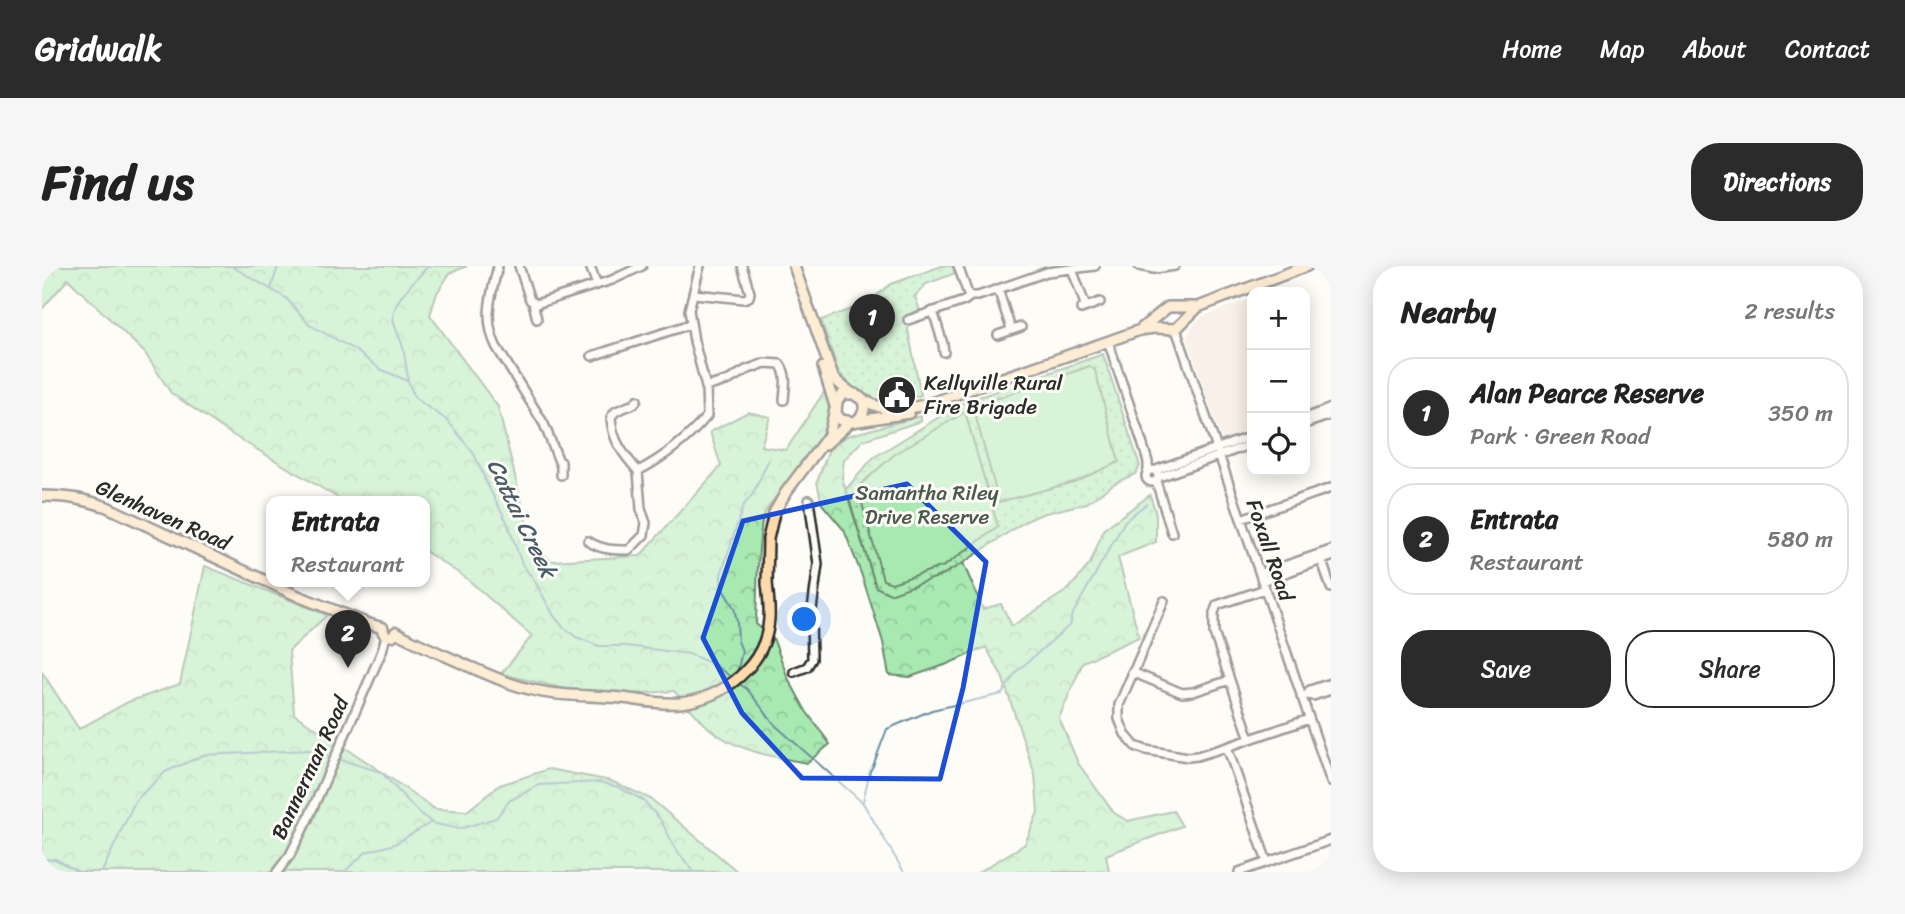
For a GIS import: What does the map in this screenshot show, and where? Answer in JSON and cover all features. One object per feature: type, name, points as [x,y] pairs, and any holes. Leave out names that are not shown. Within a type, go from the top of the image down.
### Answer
[{"type":"main road","points":[[788,266],[840,419],[853,422],[906,414],[941,399]]},
{"type":"main road","points":[[794,266],[831,373],[839,384],[858,396],[864,404],[862,416],[853,422]]},
{"type":"main road","points":[[835,408],[836,401],[843,394],[852,393],[879,407],[897,409],[941,399],[1140,330],[1175,326],[1198,307],[1307,266]]},
{"type":"main road","points":[[1140,330],[1168,307],[1198,307]]},
{"type":"main road","points":[[1175,326],[1182,313],[1176,307]]},
{"type":"main road","points":[[1162,312],[1160,321],[1175,326]]},
{"type":"main road","name":"Glenhaven Road","points":[[278,587],[523,688],[562,695],[642,701],[696,696],[725,686],[746,672],[764,642],[770,617],[767,582],[768,539],[774,513],[786,492],[829,435],[835,408]]},
{"type":"main road","name":"Glenhaven Road","points":[[819,449],[853,422]]},
{"type":"main road","name":"Glenhaven Road","points":[[42,496],[78,498],[107,508],[266,581]]},
{"type":"street","points":[[498,266],[488,312],[488,326],[496,346],[544,424],[560,464],[561,475]]},
{"type":"street","points":[[519,266],[537,319]]},
{"type":"street","points":[[590,266],[597,285]]},
{"type":"street","points":[[638,471],[653,463],[707,416],[706,387],[689,310],[700,266]]},
{"type":"street","points":[[694,294],[744,299],[749,297],[742,266]]},
{"type":"street","points":[[958,266],[971,296]]},
{"type":"street","points":[[908,320],[964,301],[971,296],[978,296],[1047,272],[1095,266]]},
{"type":"street","points":[[1139,266],[1154,269],[1175,266]]},
{"type":"street","points":[[533,303],[540,304],[597,285],[639,267]]},
{"type":"street","points":[[1072,269],[1084,308],[1100,302]]},
{"type":"street","points":[[998,289],[1011,329]]},
{"type":"street","points":[[933,312],[944,352]]},
{"type":"street","points":[[592,356],[691,324]]},
{"type":"street","name":"Foxall Road","points":[[1175,326],[1304,696],[1309,719],[1331,782]]},
{"type":"street","points":[[998,335],[1021,327]]},
{"type":"street","points":[[1108,341],[1172,533]]},
{"type":"street","points":[[706,387],[729,380],[765,363],[780,364],[786,380],[783,400]]},
{"type":"street","points":[[588,541],[597,547],[629,550],[644,535],[646,523],[641,509],[638,471],[615,440],[611,417],[637,400]]},
{"type":"street","points":[[1310,416],[1331,408]]},
{"type":"street","points":[[1310,422],[1331,415]]},
{"type":"street","points":[[1218,453],[1247,438]]},
{"type":"street","points":[[1154,475],[1247,445]]},
{"type":"street","points":[[1241,519],[1331,488]]},
{"type":"street","points":[[794,672],[807,667],[811,659],[811,617],[818,564],[810,500]]},
{"type":"street","points":[[1250,739],[1214,633],[1214,610],[1262,581],[1331,550]]},
{"type":"street","points":[[1320,557],[1331,557]]},
{"type":"street","points":[[1320,557],[1331,589]]},
{"type":"street","points":[[1164,601],[1120,701],[1118,714],[1125,734],[1135,746],[1193,757],[1309,719]]},
{"type":"street","name":"Bannerman Road","points":[[277,872],[290,855],[309,819],[388,632]]},
{"type":"street","points":[[1132,672],[1182,693],[1230,680]]},
{"type":"street","points":[[1304,696],[1310,690],[1331,683]]},
{"type":"street","points":[[1304,696],[1331,690]]},
{"type":"street","points":[[1227,747],[1267,863]]},
{"type":"street","points":[[1321,754],[1331,751]]},
{"type":"street","points":[[1239,872],[1331,840]]},
{"type":"highlighted area","points":[[907,484],[986,562],[963,688],[940,779],[802,778],[742,713],[703,638],[743,521]]},
{"type":"shaded area","points":[[1247,300],[1247,432],[1225,440],[1221,438],[1188,340],[1193,325],[1202,317]]},
{"type":"green space","points":[[42,266],[467,266],[450,273],[437,293],[430,315],[498,407],[531,541],[551,561],[640,556],[721,466],[710,432],[748,412],[770,417],[761,446],[786,450],[824,392],[829,407],[819,440],[763,517],[758,560],[756,624],[773,638],[788,678],[806,711],[830,744],[807,763],[781,758],[743,748],[719,736],[674,691],[631,694],[566,689],[501,674],[532,636],[466,578],[430,554],[430,496],[335,496],[231,434],[171,393],[145,353],[68,279],[42,309]]},
{"type":"green space","points":[[942,266],[953,266],[956,273],[926,284],[915,296],[920,311],[912,314],[908,330],[921,395],[909,399],[903,384],[885,391],[889,403],[871,400],[839,373],[821,320],[857,307],[891,284]]},
{"type":"green space","name":"Samantha Riley Drive Reserve","points":[[1103,354],[1140,466],[1135,474],[1115,483],[1087,503],[1042,514],[1024,522],[940,576],[890,594],[876,587],[846,489],[873,458],[962,403]]},
{"type":"green space","points":[[1090,366],[1095,370],[1119,462],[1074,482],[999,502],[973,407]]},
{"type":"green space","points":[[965,412],[998,527],[944,566],[892,583],[883,580],[860,496],[861,484],[896,453]]},
{"type":"green space","points":[[921,416],[921,421],[863,440],[844,460],[842,478],[876,587],[940,576],[963,563],[983,609],[1001,604],[1012,626],[1069,589],[1090,564],[1104,529],[1150,495],[1156,514],[1156,542],[1118,557],[1139,637],[1083,662],[1059,718],[1078,763],[1114,813],[1128,821],[1173,811],[1182,826],[1106,855],[1109,872],[979,872],[1025,844],[1038,812],[1035,775],[1002,676],[986,647],[910,677],[889,675],[883,642],[862,576],[844,530],[822,504],[817,482],[829,449],[847,436]]},
{"type":"green space","points":[[205,566],[327,615],[289,651],[294,714],[435,809],[467,811],[500,785],[549,769],[611,781],[651,799],[738,872],[42,872],[42,672],[79,729],[128,702],[180,684]]},
{"type":"waterway","name":"Cattai Creek","points":[[231,266],[286,298],[310,325],[355,350],[380,369],[408,381],[415,398],[448,421],[474,454],[507,522],[522,564],[563,627],[576,637],[599,646],[627,646],[689,654],[713,664],[731,677]]},
{"type":"waterway","points":[[271,289],[278,266]]},
{"type":"waterway","points":[[408,380],[404,352],[393,315],[402,296],[428,266]]},
{"type":"waterway","points":[[737,673],[742,651],[738,641],[734,608],[721,586],[721,575],[743,506],[753,494],[769,459]]},
{"type":"waterway","points":[[863,801],[870,771],[887,729],[932,710],[1002,694],[1016,672],[1071,624],[1071,617],[1125,521],[1146,504]]},
{"type":"waterway","name":"Cattai Creek","points":[[738,683],[747,689],[776,726],[863,803],[904,872]]},
{"type":"waterway","points":[[102,872],[135,801],[165,772],[204,755],[309,750],[333,757]]},
{"type":"waterway","points":[[338,759],[381,772],[414,808],[432,823],[459,829],[496,818],[509,801],[539,785],[600,782],[618,787],[643,800],[660,819],[677,851],[694,872]]},
{"type":"waterway","points":[[344,872],[366,852],[395,844],[430,823]]},
{"type":"waterway","points":[[42,860],[55,859],[79,872]]},
{"type":"place","name":"Alan Pearce Reserve","points":[[872,352]]},
{"type":"place","name":"Kellyville Rural Fire Brigade","points":[[897,395]]},
{"type":"place","name":"Entrata","points":[[348,668]]}]
